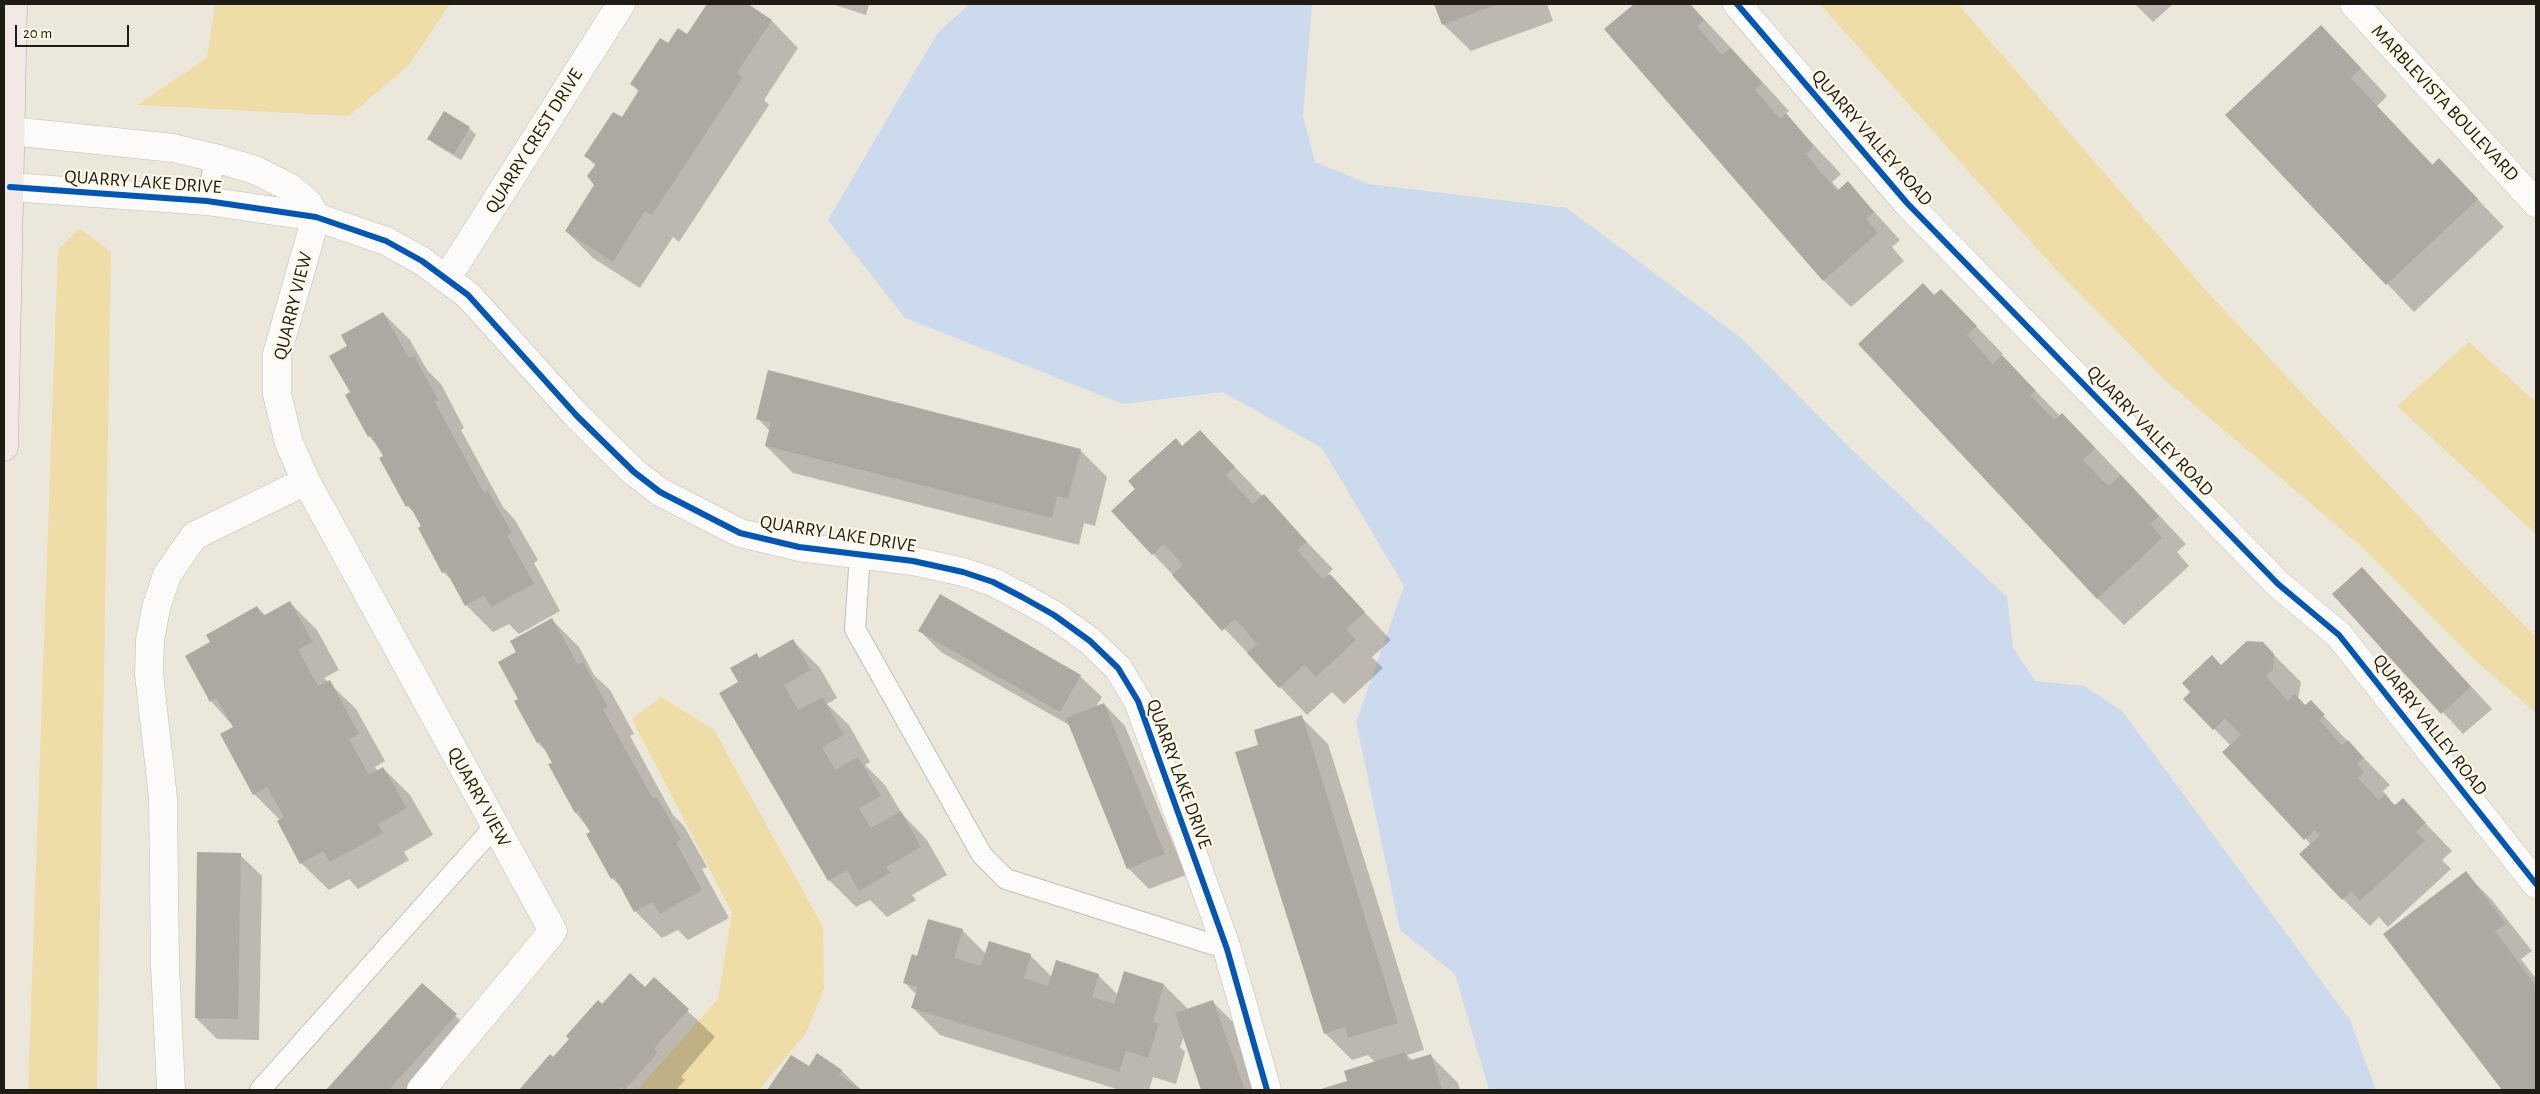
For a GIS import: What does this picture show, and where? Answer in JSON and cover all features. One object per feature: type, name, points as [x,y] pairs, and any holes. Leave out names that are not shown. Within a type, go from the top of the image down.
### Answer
[{"type":"main road","points":[[4,446],[13,4]]},
{"type":"street","name":"QUARRY CREST DRIVE","points":[[447,278],[621,4]]},
{"type":"street","name":"QUARRY VALLEY ROAD","points":[[1736,4],[1907,203],[2278,584],[2339,635],[2536,884]]},
{"type":"street","name":"MARBLEVISTA BOULEVARD","points":[[2354,4],[2536,203]]},
{"type":"street","name":"QUARRY LAKE DRIVE","points":[[11,131],[173,148],[215,158],[255,170],[289,187],[308,203],[316,217]]},
{"type":"street","name":"QUARRY LAKE DRIVE","points":[[10,187],[207,201],[316,217],[386,241],[447,278],[468,295],[577,416],[634,472],[660,492],[740,533],[799,547],[913,561],[963,572],[993,582],[1054,615],[1090,641],[1118,668],[1138,702],[1227,949],[1267,1090]]},
{"type":"street","name":"QUARRY VIEW","points":[[316,217],[277,354],[277,394],[289,443],[306,481],[553,931],[420,1090]]},
{"type":"street","points":[[171,1090],[165,965],[164,798],[149,674],[150,640],[156,608],[167,576],[194,536],[306,481]]},
{"type":"lane","points":[[207,201],[215,158]]},
{"type":"lane","points":[[860,554],[854,629],[982,856],[1006,879],[1227,949]]},
{"type":"lane","points":[[260,1090],[496,826]]},
{"type":"shaded area","points":[[215,4],[450,4],[408,66],[349,116],[137,105],[207,58]]},
{"type":"shaded area","points":[[1820,4],[1958,4],[2209,294],[2469,570],[2536,637],[2536,713],[2476,661],[2362,547],[2166,381],[2057,271]]},
{"type":"shaded area","points":[[79,228],[111,252],[97,1090],[28,1090],[58,249]]},
{"type":"shaded area","points":[[2469,342],[2536,402],[2536,534],[2397,406]]},
{"type":"shaded area","points":[[661,697],[714,730],[823,927],[824,988],[806,1033],[759,1090],[637,1090],[718,999],[732,913],[632,719]]},
{"type":"water","points":[[970,4],[1312,4],[1303,116],[1315,162],[1369,184],[1567,208],[1741,338],[1849,447],[2007,597],[2013,647],[2035,681],[2084,686],[2122,711],[2350,1020],[2376,1090],[1489,1090],[1455,974],[1400,930],[1356,722],[1404,586],[1322,448],[1223,392],[1123,404],[905,318],[828,220],[938,32]]},
{"type":"building","points":[[707,4],[748,4],[772,20],[737,73],[743,77],[652,215],[645,211],[613,262],[565,231],[594,185],[587,176],[596,164],[584,156],[613,112],[622,117],[639,90],[630,84],[660,38],[668,43],[678,28],[687,34]]},
{"type":"building","points":[[1434,4],[1499,4],[1442,25]]},
{"type":"building","points":[[1634,4],[1690,4],[1704,20],[1697,26],[1722,55],[1731,48],[1762,83],[1755,90],[1780,119],[1786,113],[1814,146],[1806,154],[1837,191],[1848,181],[1874,212],[1866,219],[1878,233],[1823,281],[1604,29]]},
{"type":"building","points":[[2321,25],[2361,68],[2351,78],[2432,165],[2439,158],[2478,199],[2386,285],[2225,115]]},
{"type":"building","points":[[444,111],[470,127],[454,154],[427,139]]},
{"type":"building","points":[[1923,283],[1934,295],[1941,289],[1977,326],[1967,335],[1993,364],[2002,355],[2036,391],[2030,395],[2054,420],[2062,413],[2095,448],[2083,460],[2108,486],[2121,475],[2159,516],[2151,524],[2162,538],[2097,599],[1858,344]]},
{"type":"building","points":[[383,312],[409,358],[414,356],[438,400],[435,402],[484,493],[488,491],[512,533],[507,535],[534,584],[491,607],[484,595],[465,606],[446,571],[442,573],[418,528],[421,526],[409,505],[406,507],[379,458],[383,456],[371,435],[368,437],[345,395],[350,392],[329,356],[347,346],[341,335]]},
{"type":"building","points":[[768,370],[1081,449],[1068,499],[1057,496],[1052,518],[765,446],[771,422],[756,419]]},
{"type":"building","points":[[1200,430],[1235,467],[1226,475],[1253,504],[1264,494],[1307,542],[1297,550],[1323,579],[1330,574],[1365,612],[1346,629],[1356,640],[1316,677],[1304,665],[1279,688],[1247,653],[1257,644],[1235,619],[1222,631],[1172,575],[1183,565],[1164,544],[1152,555],[1111,511],[1135,489],[1128,481],[1176,438],[1182,446]]},
{"type":"building","points":[[2362,567],[2471,687],[2441,714],[2332,594]]},
{"type":"building","points":[[940,594],[1081,675],[1060,712],[918,631]]},
{"type":"building","points":[[290,601],[313,642],[298,650],[318,686],[330,680],[359,734],[349,739],[369,775],[383,767],[407,808],[378,824],[383,833],[330,862],[323,851],[300,864],[277,821],[284,817],[267,787],[253,795],[220,734],[233,727],[216,698],[210,702],[185,656],[210,642],[206,635],[257,606],[263,616]]},
{"type":"building","points":[[552,618],[578,665],[583,662],[608,707],[603,709],[653,799],[657,797],[681,840],[676,842],[702,890],[660,914],[653,902],[634,912],[615,877],[611,879],[586,834],[590,832],[578,811],[575,813],[548,764],[552,763],[540,741],[537,743],[514,701],[518,699],[498,662],[516,652],[510,641]]},
{"type":"building","points":[[793,639],[811,670],[784,685],[798,710],[822,697],[844,735],[822,747],[835,770],[858,757],[881,796],[859,808],[871,828],[901,811],[921,847],[886,867],[890,873],[859,891],[847,870],[828,881],[719,693],[738,682],[730,668],[757,653],[759,658]]},
{"type":"building","points":[[2247,641],[2263,642],[2274,654],[2273,670],[2266,676],[2288,701],[2295,694],[2305,705],[2311,700],[2325,715],[2319,720],[2342,745],[2348,740],[2364,758],[2357,763],[2364,772],[2358,778],[2379,800],[2385,795],[2395,805],[2403,798],[2426,823],[2416,832],[2425,841],[2360,901],[2351,891],[2342,900],[2299,854],[2320,835],[2315,830],[2304,840],[2222,752],[2241,735],[2225,719],[2213,730],[2183,699],[2190,692],[2182,683],[2212,655],[2221,665]]},
{"type":"building","points":[[1104,703],[1165,854],[1127,869],[1066,718]]},
{"type":"building","points":[[1302,715],[1398,1023],[1348,1038],[1345,1027],[1324,1034],[1235,752],[1258,745],[1254,730]]},
{"type":"building","points":[[197,852],[241,853],[238,1019],[195,1018]]},
{"type":"building","points":[[2466,871],[2506,924],[2495,931],[2536,986],[2536,1090],[2502,1090],[2383,934]]},
{"type":"building","points":[[928,919],[963,929],[954,958],[981,966],[989,941],[1031,954],[1024,978],[1048,986],[1056,960],[1099,974],[1092,997],[1114,1004],[1124,971],[1164,984],[1153,1022],[1159,1023],[1148,1058],[1126,1051],[1119,1072],[911,1008],[918,987],[903,983],[912,954],[917,956]]},
{"type":"building","points":[[630,973],[645,987],[654,977],[689,1009],[654,1049],[658,1052],[625,1090],[621,1087],[619,1090],[519,1090],[550,1054],[553,1057],[569,1039],[566,1036],[598,1000],[602,1004]]},
{"type":"building","points":[[422,983],[457,1014],[389,1090],[326,1090]]},
{"type":"building","points":[[1213,1000],[1245,1090],[1201,1090],[1175,1013]]},
{"type":"building","points":[[1405,1052],[1408,1061],[1431,1054],[1442,1090],[1318,1090],[1347,1081],[1344,1071]]},
{"type":"building","points":[[817,1053],[842,1070],[839,1075],[862,1090],[767,1090],[791,1055],[809,1066]]},
{"type":"cycle path","points":[[1737,4],[1907,203],[2278,584],[2339,635],[2536,884]]},
{"type":"cycle path","points":[[10,187],[207,201],[316,217],[386,241],[422,261],[468,295],[577,416],[634,472],[660,492],[740,533],[799,547],[913,561],[963,572],[993,582],[1054,615],[1090,641],[1118,668],[1138,701],[1227,949],[1267,1090]]}]
